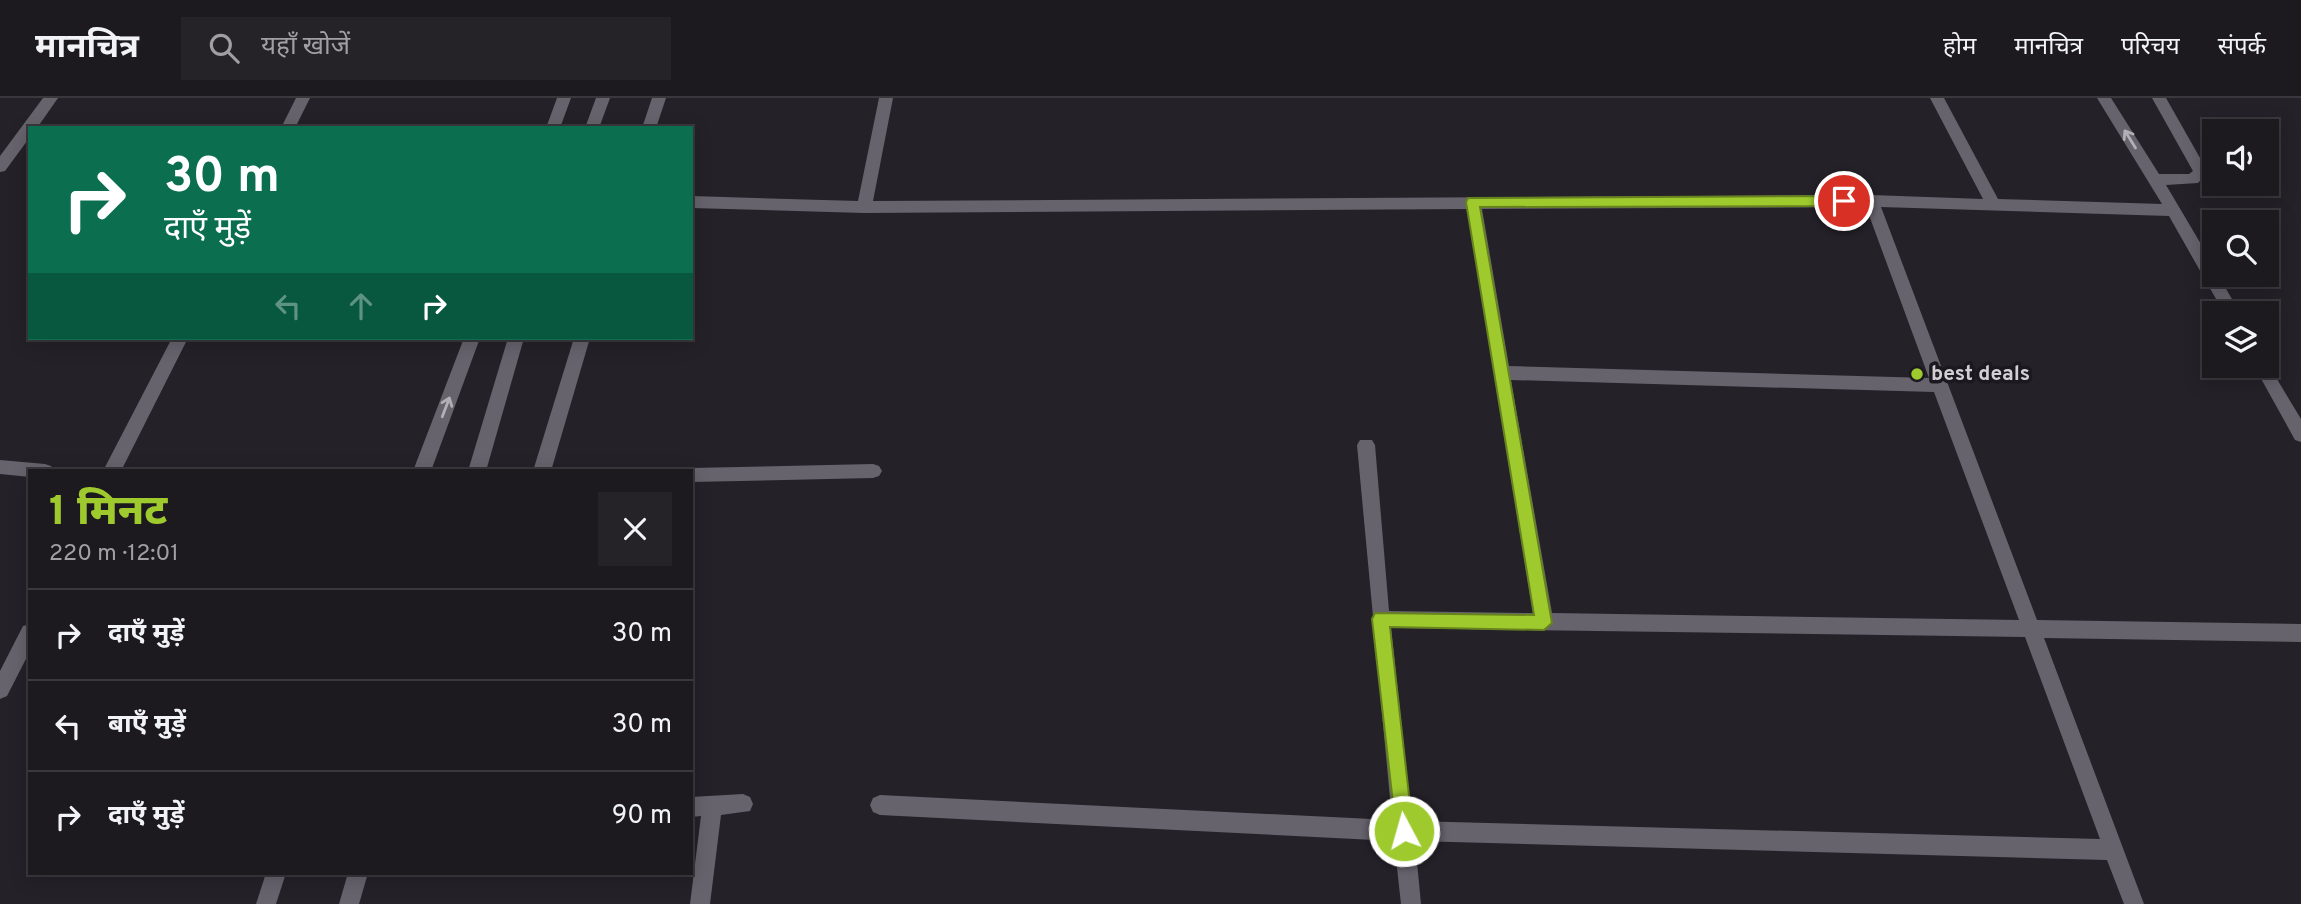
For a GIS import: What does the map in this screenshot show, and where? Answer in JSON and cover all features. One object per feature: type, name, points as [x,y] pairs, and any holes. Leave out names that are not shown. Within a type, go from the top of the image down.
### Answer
[{"type":"street","points":[[30,126],[51,98]]},
{"type":"street","points":[[289,126],[303,98]]},
{"type":"street","points":[[553,126],[564,98]]},
{"type":"street","points":[[593,126],[603,98]]},
{"type":"street","points":[[650,126],[659,98]]},
{"type":"street","points":[[864,207],[886,98]]},
{"type":"street","points":[[1937,98],[1994,205]]},
{"type":"street","points":[[2104,98],[2174,210],[2225,301]]},
{"type":"street","points":[[2155,180],[2193,179],[2201,172],[2159,98]]},
{"type":"street","points":[[0,167],[28,129]]},
{"type":"street","points":[[693,202],[864,207],[1871,201],[2174,210]]},
{"type":"street","points":[[1871,201],[2134,904]]},
{"type":"street","points":[[1473,202],[1544,623]]},
{"type":"street","points":[[113,469],[179,340]]},
{"type":"street","points":[[423,469],[471,340]]},
{"type":"street","points":[[478,469],[515,340]]},
{"type":"street","points":[[543,469],[581,340]]},
{"type":"street","points":[[1503,373],[1939,385]]},
{"type":"street","points":[[2269,378],[2301,435]]},
{"type":"street","points":[[1366,445],[1411,904]]},
{"type":"street","points":[[0,467],[28,469]]},
{"type":"street","points":[[693,475],[873,471]]},
{"type":"street","points":[[1381,619],[2301,633]]},
{"type":"street","points":[[0,690],[28,636]]},
{"type":"street","points":[[693,807],[743,804]]},
{"type":"street","points":[[880,805],[1404,831],[2113,850]]},
{"type":"street","points":[[699,904],[712,806]]},
{"type":"street","points":[[266,904],[275,875]]},
{"type":"street","points":[[348,904],[357,875]]},
{"type":"place","name":"best deals","points":[[1917,374]]},
{"type":"route","points":[[1404,831],[1381,619],[1544,623],[1473,202],[1844,201]]}]
